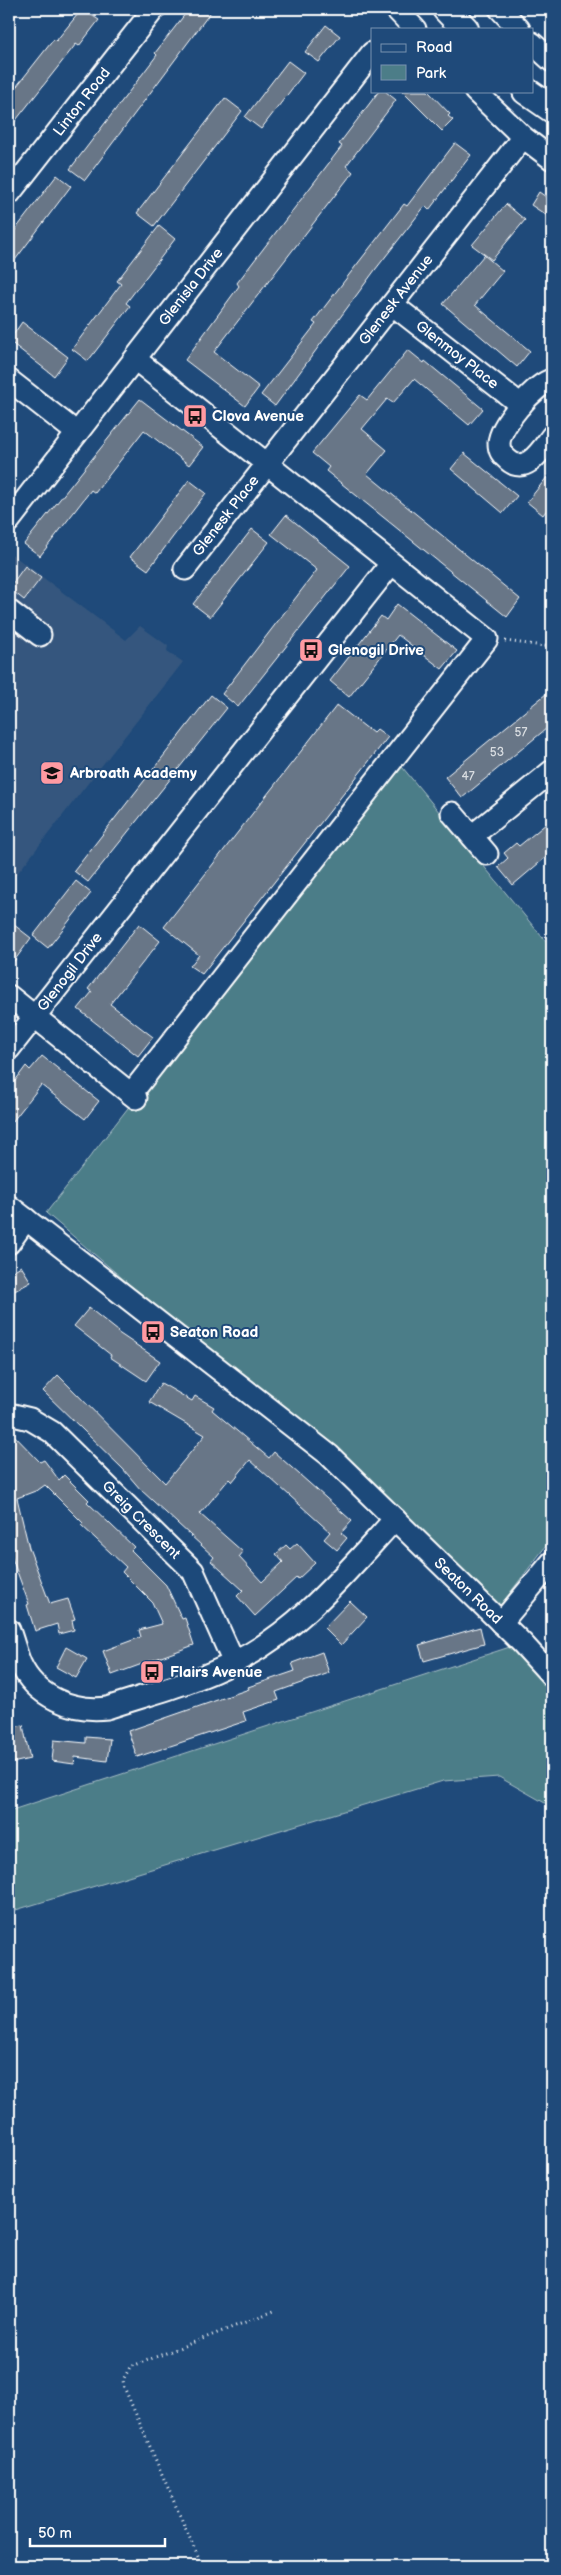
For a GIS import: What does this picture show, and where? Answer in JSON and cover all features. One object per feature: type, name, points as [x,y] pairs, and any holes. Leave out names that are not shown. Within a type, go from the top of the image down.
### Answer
[{"type":"main road","points":[[446,9],[464,28]]},
{"type":"main road","points":[[527,92],[552,109]]},
{"type":"street","name":"Linton Road","points":[[9,194],[154,9]]},
{"type":"street","points":[[500,9],[518,28]]},
{"type":"street","points":[[534,45],[552,61]]},
{"type":"street","name":"Glenisla Drive","points":[[9,521],[371,53]]},
{"type":"street","points":[[476,92],[523,137],[552,159]]},
{"type":"street","name":"Glenesk Avenue","points":[[267,463],[523,137]]},
{"type":"street","name":"Glenmoy Place","points":[[392,305],[521,405]]},
{"type":"street","points":[[9,996],[134,1096],[487,639],[134,359]]},
{"type":"street","points":[[9,380],[77,433]]},
{"type":"street","points":[[552,380],[545,382],[521,405],[501,433],[499,445],[502,455],[512,464],[524,465],[533,460],[552,436]]},
{"type":"street","name":"Glenesk Place","points":[[185,569],[267,463]]},
{"type":"street","name":"Glenogil Drive","points":[[9,1049],[391,564]]},
{"type":"street","points":[[9,611],[40,635]]},
{"type":"street","points":[[472,836],[552,771]]},
{"type":"street","points":[[452,813],[487,854]]},
{"type":"street","name":"Seaton Road","points":[[9,1206],[329,1455],[501,1623],[552,1676]]},
{"type":"street","points":[[9,1243],[26,1219]]},
{"type":"street","name":"Greig Crescent","points":[[9,1414],[30,1418],[52,1432],[193,1571],[234,1663]]},
{"type":"street","points":[[9,1630],[21,1665],[32,1681],[60,1702],[91,1710],[107,1708],[201,1677],[234,1663],[272,1641],[312,1608],[395,1519]]},
{"type":"street","points":[[501,1623],[552,1562]]},
{"type":"path","points":[[487,639],[552,647]]},
{"type":"path","points":[[202,2566],[124,2387],[123,2380],[130,2367],[274,2311]]},
{"type":"shaded area","name":"Arbroath Academy","points":[[9,552],[126,640],[140,626],[168,646],[167,651],[183,662],[9,884]]},
{"type":"green space","points":[[398,762],[552,949],[552,1538],[493,1615],[329,1455],[46,1213]]},
{"type":"green space","points":[[522,1643],[552,1676],[552,1807],[499,1777],[443,1781],[9,1912],[9,1811]]},
{"type":"building","points":[[82,9],[99,20],[79,46],[76,44],[9,129],[9,96],[54,39],[56,41]]},
{"type":"building","points":[[189,9],[213,9],[85,180],[70,169],[157,55],[155,53]]},
{"type":"building","points":[[326,25],[340,36],[319,62],[305,52]]},
{"type":"building","points":[[288,61],[304,73],[261,129],[245,117]]},
{"type":"building","points":[[378,92],[386,92],[396,100],[346,166],[353,172],[214,352],[259,387],[245,406],[185,360],[239,286],[237,283],[342,146],[339,144]]},
{"type":"building","points":[[403,92],[429,92],[450,114],[448,116],[453,120],[442,131]]},
{"type":"building","points":[[225,98],[242,111],[154,226],[137,213]]},
{"type":"building","points":[[455,143],[471,155],[429,210],[425,206],[375,270],[275,406],[261,395],[316,324],[313,322],[355,267],[404,204],[407,206]]},
{"type":"building","points":[[57,175],[71,186],[9,268],[9,238]]},
{"type":"building","points":[[539,192],[552,201],[552,219],[531,205]]},
{"type":"building","points":[[506,204],[525,220],[492,260],[472,245]]},
{"type":"building","points":[[159,226],[175,239],[126,303],[130,306],[88,361],[72,349],[121,284],[117,281]]},
{"type":"building","points":[[484,255],[503,271],[475,305],[530,351],[517,367],[443,304]]},
{"type":"building","points":[[22,322],[68,357],[54,376],[9,341]]},
{"type":"building","points":[[408,350],[424,363],[425,361],[483,409],[469,425],[414,379],[393,403],[387,399],[362,429],[387,450],[367,474],[520,599],[507,617],[326,471],[329,467],[312,453],[360,395],[367,400]]},
{"type":"building","points":[[140,399],[203,447],[189,465],[144,430],[95,493],[91,490],[40,556],[24,544]]},
{"type":"building","points":[[464,453],[517,496],[503,513],[451,469]]},
{"type":"building","points":[[552,471],[552,503],[543,515],[527,502]]},
{"type":"building","points":[[189,480],[206,493],[148,570],[130,557]]},
{"type":"building","points":[[286,515],[350,566],[238,707],[222,694],[317,570],[271,534]]},
{"type":"building","points":[[252,529],[269,542],[210,617],[193,604]]},
{"type":"building","points":[[25,566],[41,578],[24,600],[9,588]]},
{"type":"building","points":[[397,604],[457,651],[442,669],[398,635],[349,697],[330,681],[381,616],[386,620]]},
{"type":"building","points":[[552,689],[552,724],[462,798],[445,777]]},
{"type":"building","points":[[211,695],[227,708],[88,882],[74,871]]},
{"type":"building","points":[[337,705],[373,733],[377,729],[388,737],[202,974],[190,966],[199,955],[164,927]]},
{"type":"building","points":[[552,819],[552,852],[513,885],[498,867],[508,858],[504,853],[516,843],[519,846]]},
{"type":"building","points":[[76,881],[91,893],[48,948],[33,936]]},
{"type":"building","points":[[9,921],[31,938],[9,968]]},
{"type":"building","points":[[139,924],[160,941],[110,1004],[153,1037],[138,1056],[78,1009],[92,992],[88,989]]},
{"type":"building","points":[[42,1056],[99,1101],[85,1119],[41,1085],[9,1126],[9,1089],[26,1066],[30,1070]]},
{"type":"building","points":[[21,1266],[31,1282],[9,1294],[9,1273]]},
{"type":"building","points":[[89,1308],[117,1332],[160,1361],[146,1381],[110,1357],[111,1355],[74,1326]]},
{"type":"building","points":[[58,1375],[165,1483],[205,1435],[149,1402],[161,1383],[192,1401],[195,1396],[214,1407],[212,1410],[269,1458],[274,1452],[352,1521],[341,1533],[347,1538],[337,1550],[324,1539],[330,1532],[250,1460],[232,1482],[229,1479],[200,1514],[243,1552],[239,1557],[262,1582],[283,1562],[276,1554],[286,1545],[290,1549],[297,1543],[315,1563],[255,1616],[237,1596],[243,1590],[211,1561],[214,1557],[141,1490],[123,1469],[43,1391]]},
{"type":"building","points":[[9,1430],[40,1462],[44,1460],[59,1480],[64,1475],[89,1500],[87,1502],[134,1547],[131,1550],[166,1585],[182,1619],[185,1618],[194,1645],[112,1675],[103,1651],[141,1637],[139,1630],[162,1624],[152,1602],[122,1572],[126,1567],[81,1525],[83,1523],[45,1485],[38,1490],[17,1498],[29,1548],[50,1604],[68,1599],[75,1619],[72,1620],[74,1630],[59,1634],[57,1624],[35,1631],[27,1605],[29,1604],[9,1550]]},
{"type":"building","points":[[350,1601],[367,1617],[341,1645],[324,1628]]},
{"type":"building","points":[[480,1627],[484,1644],[424,1661],[419,1645]]},
{"type":"building","points":[[66,1647],[87,1659],[76,1678],[56,1667]]},
{"type":"building","points":[[322,1652],[329,1673],[276,1692],[279,1700],[243,1712],[246,1721],[137,1757],[128,1731],[295,1671],[292,1663]]},
{"type":"building","points":[[23,1725],[30,1759],[12,1763],[9,1749],[9,1728]]},
{"type":"building","points":[[86,1737],[110,1739],[107,1761],[75,1757],[74,1764],[52,1761],[54,1740],[86,1743]]},
{"type":"place","name":"Clova Avenue","points":[[195,416]]},
{"type":"place","name":"Glenogil Drive","points":[[311,650]]},
{"type":"place","name":"Arbroath Academy","points":[[52,773]]},
{"type":"place","name":"Seaton Road","points":[[153,1332]]},
{"type":"place","name":"Flairs Avenue","points":[[152,1672]]}]
